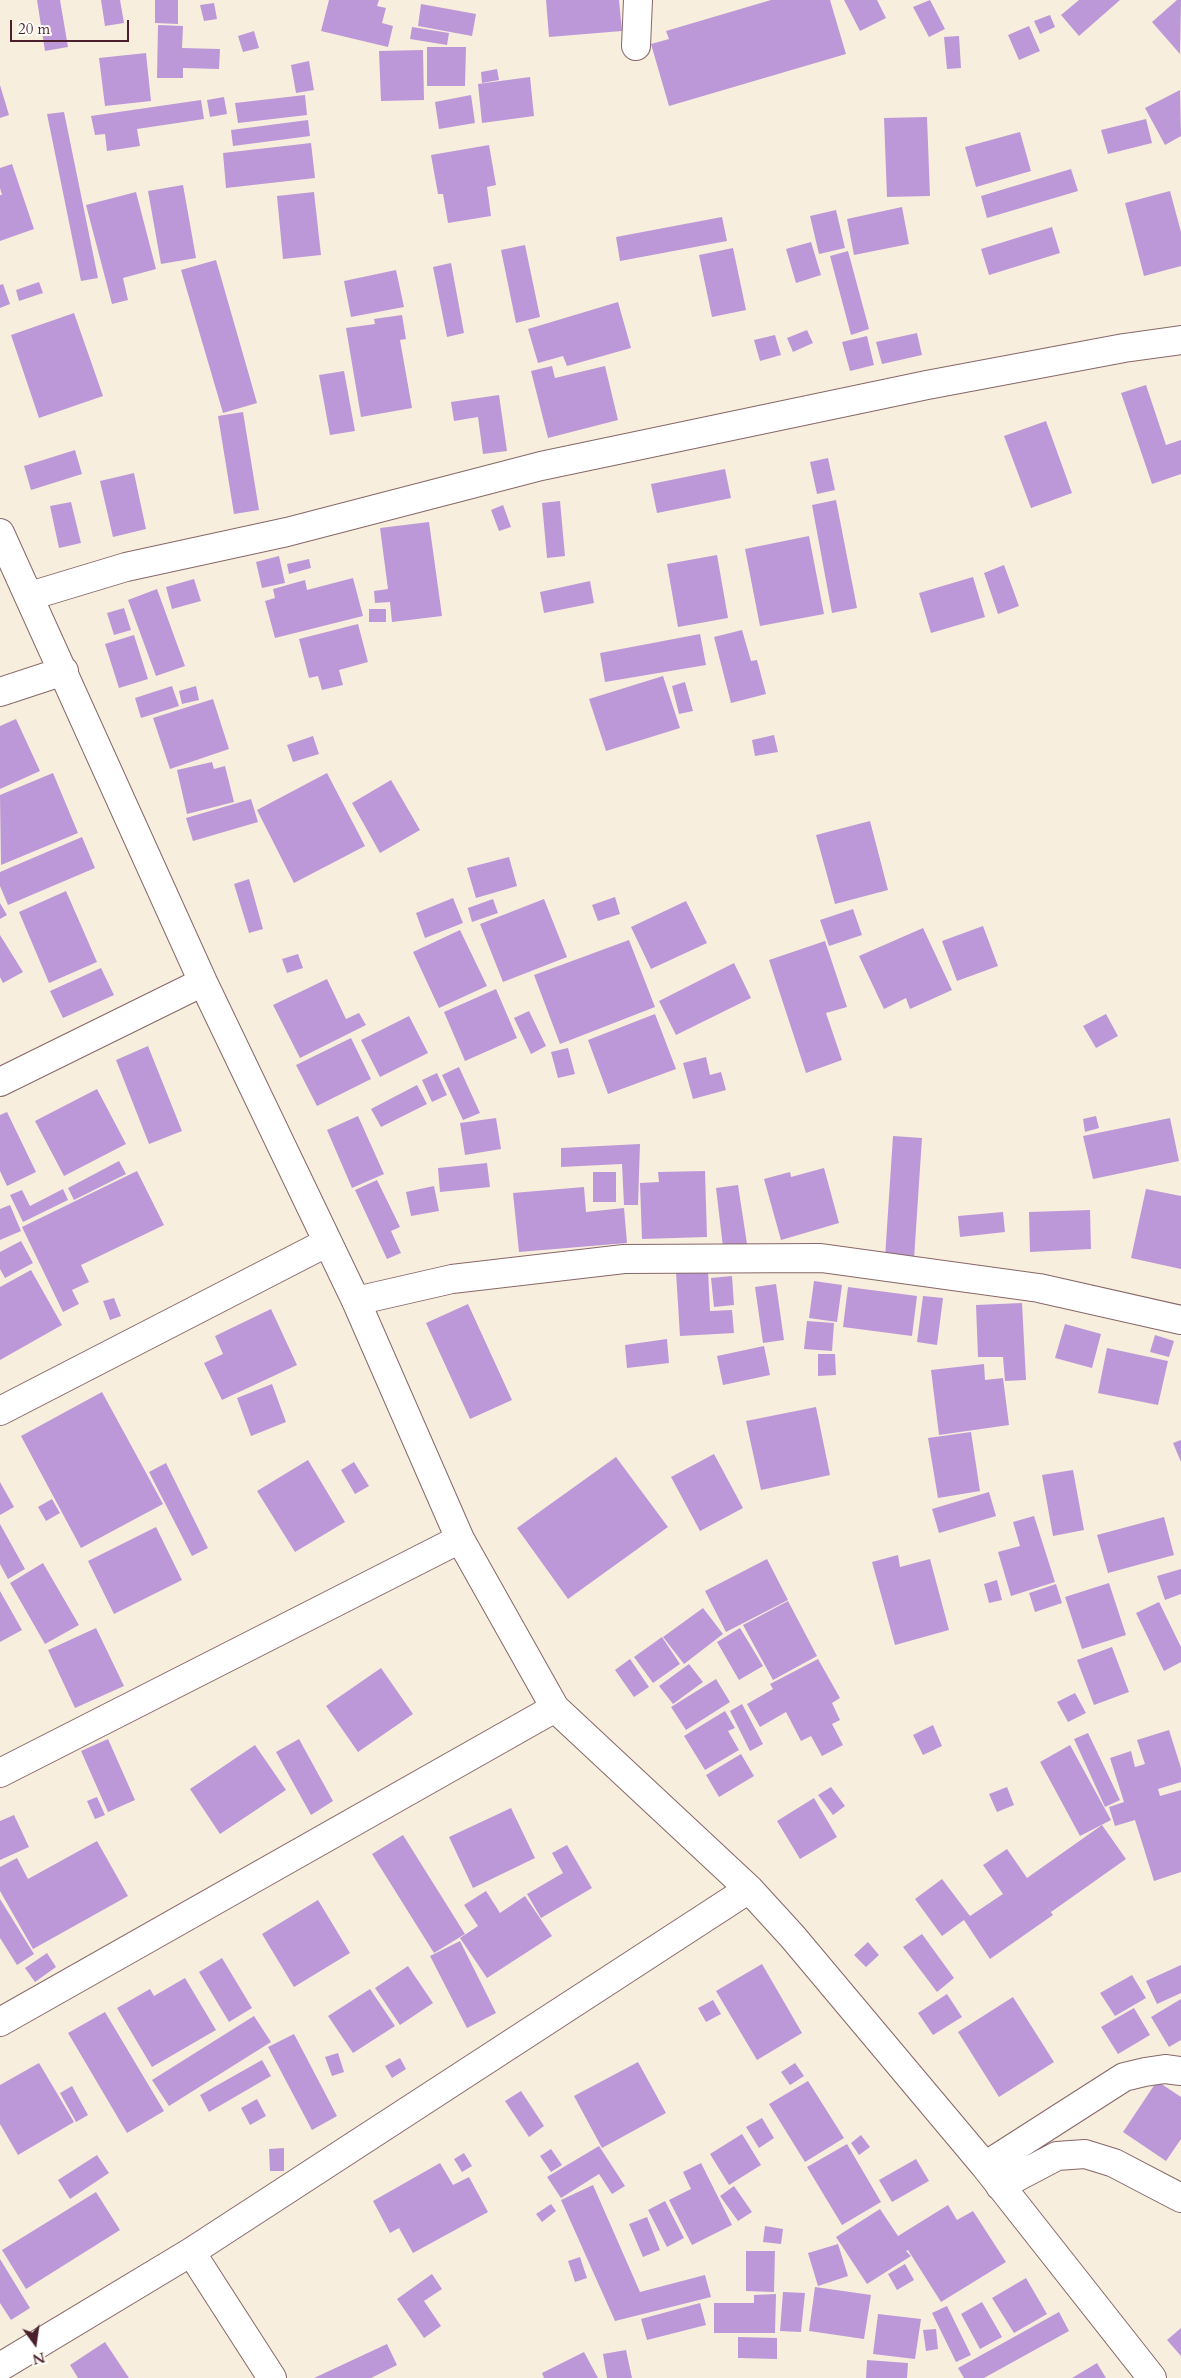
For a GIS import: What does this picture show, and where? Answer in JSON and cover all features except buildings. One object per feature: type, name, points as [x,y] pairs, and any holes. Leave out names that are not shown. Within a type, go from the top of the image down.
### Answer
[{"type":"street","points":[[636,46],[638,0]]},
{"type":"street","points":[[30,596],[126,567],[287,532],[541,466],[927,385],[1124,348],[1181,340]]},
{"type":"street","points":[[0,533],[64,671],[202,982],[326,1244],[356,1301],[460,1539],[555,1708],[749,1889],[792,1936],[992,2176],[1152,2378]]},
{"type":"street","points":[[0,692],[64,671]]},
{"type":"street","points":[[0,1082],[202,982]]},
{"type":"street","points":[[0,1411],[326,1244]]},
{"type":"street","points":[[356,1301],[452,1279],[624,1259],[821,1258],[1039,1288],[1181,1320]]},
{"type":"street","points":[[0,1773],[460,1539]]},
{"type":"street","points":[[0,2022],[555,1708]]},
{"type":"street","points":[[0,2367],[191,2252],[749,1889]]},
{"type":"street","points":[[992,2176],[1124,2078],[1165,2069],[1181,2071]]},
{"type":"street","points":[[992,2176],[1057,2156],[1085,2154],[1114,2163],[1181,2198]]},
{"type":"street","points":[[191,2252],[272,2378]]}]
